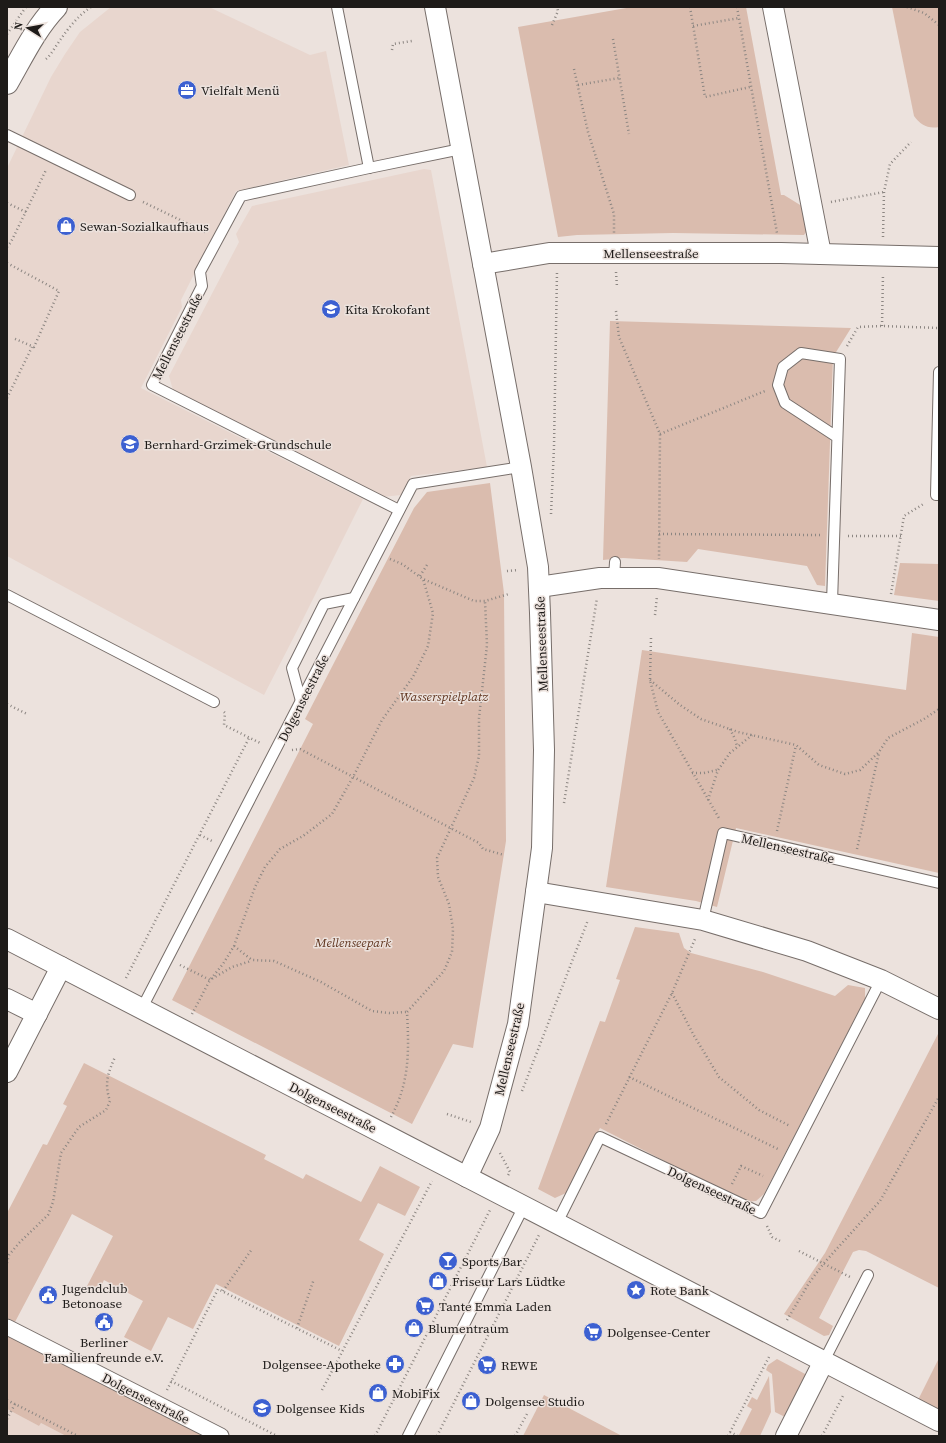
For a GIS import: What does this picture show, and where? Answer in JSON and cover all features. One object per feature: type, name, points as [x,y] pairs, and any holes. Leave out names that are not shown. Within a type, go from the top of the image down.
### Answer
[{"type":"street","points":[[7,83],[32,38],[49,14],[56,7]]},
{"type":"street","name":"Mellenseestraße","points":[[435,7],[521,467],[538,568],[544,750],[542,848],[518,1024],[490,1128],[467,1177]]},
{"type":"street","points":[[773,7],[821,254]]},
{"type":"street","name":"Mellenseestraße","points":[[483,264],[549,253],[781,253],[939,257]]},
{"type":"street","name":"Mellenseestraße","points":[[539,587],[610,572],[939,620]]},
{"type":"street","points":[[536,892],[703,920],[807,951],[881,980],[939,1009]]},
{"type":"street","name":"Dolgenseestraße","points":[[7,939],[939,1421]]},
{"type":"street","points":[[7,1072],[61,967]]},
{"type":"street","points":[[7,999],[37,1014]]},
{"type":"street","name":"Dolgenseestraße","points":[[7,1327],[221,1436]]},
{"type":"street","points":[[786,1436],[824,1361]]},
{"type":"lane","points":[[337,7],[370,168]]},
{"type":"lane","points":[[7,135],[130,195]]},
{"type":"lane","name":"Mellenseestraße","points":[[400,510],[152,385],[202,286],[200,272],[241,196],[461,149]]},
{"type":"lane","points":[[832,604],[840,359],[801,353],[783,367],[778,385],[785,403],[837,437]]},
{"type":"lane","points":[[938,495],[939,372]]},
{"type":"lane","name":"Dolgenseestraße","points":[[142,1008],[413,484],[521,467]]},
{"type":"lane","points":[[7,595],[72,630],[214,702]]},
{"type":"lane","points":[[301,701],[292,668],[324,604],[354,598]]},
{"type":"lane","name":"Mellenseestraße","points":[[703,920],[723,833],[939,883]]},
{"type":"lane","name":"Dolgenseestraße","points":[[600,1137],[761,1213],[881,980]]},
{"type":"lane","points":[[552,1221],[600,1137]]},
{"type":"lane","points":[[408,1436],[524,1206]]},
{"type":"lane","points":[[824,1361],[866,1280]]},
{"type":"path","points":[[7,34],[26,7]]},
{"type":"path","points":[[552,25],[558,11],[557,7]]},
{"type":"path","points":[[690,7],[706,97],[750,87]]},
{"type":"path","points":[[737,7],[750,87],[781,253]]},
{"type":"path","points":[[908,7],[924,13],[939,25]]},
{"type":"path","points":[[693,26],[739,18]]},
{"type":"path","points":[[613,39],[629,134]]},
{"type":"path","points":[[392,50],[393,44],[412,41]]},
{"type":"path","points":[[574,69],[588,132],[614,214],[615,253]]},
{"type":"path","points":[[578,85],[619,78]]},
{"type":"path","points":[[882,326],[884,192],[890,164],[911,142]]},
{"type":"path","points":[[7,247],[12,242],[52,157]]},
{"type":"path","points":[[811,205],[884,192]]},
{"type":"path","points":[[130,195],[218,238]]},
{"type":"path","points":[[7,203],[26,212]]},
{"type":"path","points":[[554,447],[558,253]]},
{"type":"path","points":[[7,263],[59,291],[34,347],[32,347],[7,398]]},
{"type":"path","points":[[616,310],[618,337],[660,434],[658,578],[655,615]]},
{"type":"path","points":[[840,359],[858,328],[882,326],[939,328]]},
{"type":"path","points":[[13,338],[32,347]]},
{"type":"path","points":[[660,434],[778,385]]},
{"type":"path","points":[[888,612],[904,516],[938,495]]},
{"type":"path","points":[[659,534],[901,536]]},
{"type":"path","points":[[377,554],[402,564],[423,579],[474,601],[485,602],[509,594]]},
{"type":"path","points":[[420,576],[427,565]]},
{"type":"path","points":[[563,810],[610,572]]},
{"type":"path","points":[[183,1030],[210,980],[223,964],[234,946],[255,887],[265,867],[280,849],[303,836],[332,814],[382,720],[413,677],[428,646],[433,613],[423,579]]},
{"type":"path","points":[[210,980],[232,967],[252,960],[274,961],[322,982],[372,1011],[390,1013],[407,1012],[444,971],[452,952],[453,929],[448,904],[438,877],[437,858],[474,778],[479,756],[479,718],[487,645],[485,602]]},
{"type":"path","points":[[651,638],[650,680],[658,712],[720,821],[723,833]]},
{"type":"path","points":[[650,680],[680,704],[701,718],[752,735],[796,745],[819,765],[845,774],[860,770],[879,752],[888,738],[924,719],[939,709]]},
{"type":"path","points":[[117,995],[249,738],[224,725],[225,713],[214,702]]},
{"type":"path","points":[[7,704],[27,714]]},
{"type":"path","points":[[730,728],[737,747]]},
{"type":"path","points":[[708,800],[718,770],[730,753],[752,735]]},
{"type":"path","points":[[773,845],[796,745]]},
{"type":"path","points":[[275,750],[300,749],[479,843],[483,849],[504,855]]},
{"type":"path","points":[[854,864],[879,752]]},
{"type":"path","points":[[692,773],[704,773],[718,770]]},
{"type":"path","points":[[520,1096],[595,901]]},
{"type":"path","points":[[600,1137],[672,993],[703,920]]},
{"type":"path","points":[[234,946],[252,960]]},
{"type":"path","points":[[168,958],[210,980]]},
{"type":"path","points":[[672,993],[693,1034],[719,1077],[759,1110],[802,1133]]},
{"type":"path","points":[[383,1133],[394,1112],[405,1081],[409,1047],[407,1012]]},
{"type":"path","points":[[7,1263],[9,1255],[19,1243],[48,1216],[53,1202],[61,1153],[79,1127],[106,1110],[110,1101],[106,1090],[108,1072],[115,1057]]},
{"type":"path","points":[[629,1077],[770,1146]]},
{"type":"path","points":[[787,1320],[809,1283],[824,1263],[880,1201],[939,1096]]},
{"type":"path","points":[[376,1436],[510,1172],[499,1152]]},
{"type":"path","points":[[322,1390],[441,1164]]},
{"type":"path","points":[[726,1197],[741,1166],[776,1182]]},
{"type":"path","points":[[761,1213],[772,1237],[782,1242]]},
{"type":"path","points":[[437,1436],[552,1221]]},
{"type":"path","points":[[223,1291],[252,1248]]},
{"type":"path","points":[[799,1251],[866,1280]]},
{"type":"path","points":[[297,1328],[314,1279]]},
{"type":"path","points":[[159,1405],[218,1289],[342,1351]]},
{"type":"path","points":[[728,1436],[768,1357],[775,1357]]},
{"type":"path","points":[[822,1436],[853,1376]]},
{"type":"path","points":[[171,1381],[277,1436]]},
{"type":"path","points":[[7,1400],[78,1436]]},
{"type":"path","points":[[7,1419],[15,1404]]},
{"type":"path","points":[[515,1436],[528,1412]]},
{"type":"path","points":[[730,1432],[738,1436]]},
{"type":"shaded area","name":"Bernhard-Grzimek-Grundschule","points":[[111,7],[209,7],[310,55],[326,51],[349,165],[236,191],[181,300],[182,307],[141,388],[363,499],[264,695],[7,556],[7,168],[51,77],[65,54],[80,32]]},
{"type":"shaded area","name":"Kita Krokofant","points":[[424,169],[431,170],[487,467],[411,476],[401,495],[382,497],[173,390],[169,376],[239,242],[236,234],[252,206]]},
{"type":"shaded area","points":[[7,1409],[39,1426],[41,1423],[66,1436],[7,1436]]},
{"type":"green space","points":[[632,7],[746,7],[781,195],[784,195],[805,208],[809,228],[804,235],[673,233],[577,235],[558,237],[518,27]]},
{"type":"green space","points":[[892,7],[939,7],[939,127],[925,126],[914,116]]},
{"type":"green space","points":[[610,321],[851,328],[833,357],[825,586],[817,585],[807,566],[698,549],[687,562],[623,558],[603,560]]},
{"type":"green space","name":"Mellenseepark","points":[[490,483],[504,593],[506,841],[473,1048],[453,1044],[412,1124],[172,1000],[313,724],[305,719],[414,508],[427,492]]},
{"type":"green space","points":[[900,563],[939,564],[939,601],[894,595]]},
{"type":"green space","points":[[912,633],[939,637],[939,873],[736,828],[717,907],[696,901],[606,887],[642,650],[906,690]]},
{"type":"green space","points":[[635,927],[679,933],[684,948],[691,953],[763,972],[835,996],[848,985],[865,988],[865,999],[764,1194],[756,1201],[745,1202],[600,1128],[566,1193],[555,1198],[538,1189],[600,1021],[605,1022],[620,980],[616,979]]},
{"type":"green space","points":[[939,1032],[939,1288],[866,1251],[859,1250],[853,1252],[819,1318],[833,1326],[829,1335],[824,1336],[784,1314],[825,1253]]},
{"type":"green space","points":[[84,1063],[266,1155],[264,1159],[303,1179],[306,1174],[361,1202],[380,1166],[420,1187],[405,1216],[378,1203],[359,1240],[384,1254],[339,1346],[216,1284],[193,1329],[168,1317],[151,1351],[124,1337],[143,1301],[104,1280],[97,1294],[86,1288],[113,1236],[72,1214],[15,1322],[7,1318],[7,1213],[43,1144],[47,1145],[67,1106],[63,1104]]},
{"type":"green space","points":[[7,1335],[205,1436],[66,1436],[41,1423],[39,1426],[7,1409]]},
{"type":"green space","points":[[939,1358],[939,1410],[918,1400]]},
{"type":"green space","points":[[777,1359],[807,1375],[787,1418],[775,1412],[772,1374],[766,1370],[768,1365]]},
{"type":"green space","points":[[769,1376],[771,1412],[760,1436],[741,1436],[739,1435],[752,1409],[747,1406],[752,1397],[757,1400]]},
{"type":"green space","points":[[544,1395],[622,1436],[523,1436]]},
{"type":"place","name":"Vielfalt Menü","points":[[187,90]]},
{"type":"place","name":"Sewan-Sozialkaufhaus","points":[[66,226]]},
{"type":"place","name":"Kita Krokofant","points":[[331,309]]},
{"type":"place","name":"Bernhard-Grzimek-Grundschule","points":[[130,444]]},
{"type":"place","name":"Sports Bar","points":[[448,1261]]},
{"type":"place","name":"Friseur Lars Lüdtke","points":[[438,1281]]},
{"type":"place","name":"Rote Bank","points":[[636,1290]]},
{"type":"place","name":"Jugendclub Betonoase","points":[[48,1295]]},
{"type":"place","name":"Tante Emma Laden","points":[[425,1306]]},
{"type":"place","name":"Berliner Familienfreunde e.V.","points":[[104,1322]]},
{"type":"place","name":"Blumentraum","points":[[414,1328]]},
{"type":"place","name":"Dolgensee-Center","points":[[593,1332]]},
{"type":"place","name":"Dolgensee-Apotheke","points":[[395,1364]]},
{"type":"place","name":"REWE","points":[[487,1365]]},
{"type":"place","name":"MobiFix","points":[[378,1393]]},
{"type":"place","name":"Dolgensee Studio","points":[[471,1401]]},
{"type":"place","name":"Dolgensee Kids","points":[[262,1408]]},
{"type":"park label","name":"Wasserspielplatz","points":[[444,696]]}]
